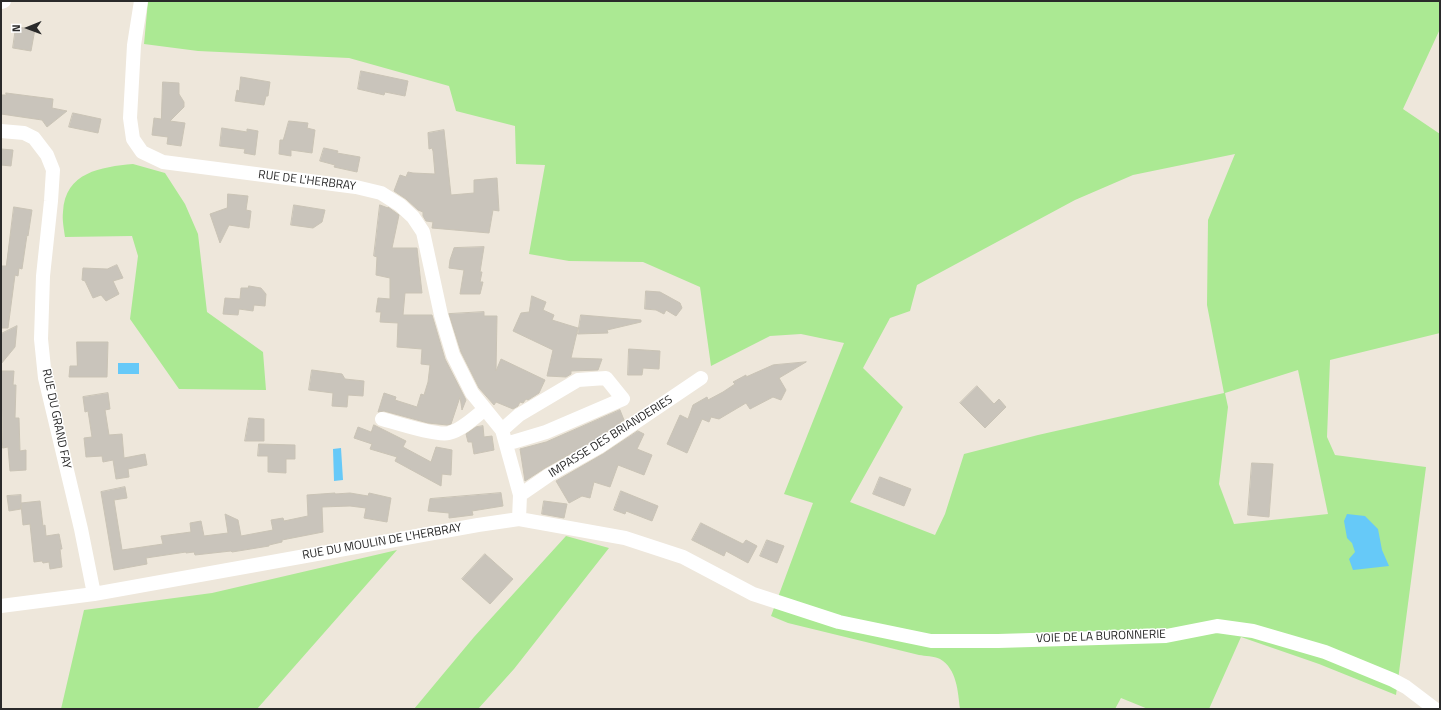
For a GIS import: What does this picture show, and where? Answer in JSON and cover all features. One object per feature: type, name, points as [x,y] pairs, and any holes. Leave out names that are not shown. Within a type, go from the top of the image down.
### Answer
[{"type":"street","name":"RUE DE L'HERBRAY","points":[[141,1],[134,45],[130,118],[133,139],[142,152],[163,162],[356,187],[381,193],[400,205],[413,217],[423,232],[441,315],[453,355],[472,393],[502,430],[520,495],[519,519]]},
{"type":"street","name":"RUE DU GRAND FAY","points":[[1,131],[24,134],[34,138],[47,155],[53,170],[43,276],[42,339],[45,378],[81,529],[94,594]]},
{"type":"street","points":[[502,430],[519,415],[578,380],[606,378],[623,399],[546,432],[506,444]]},
{"type":"street","name":"IMPASSE DES BRIANDERIES","points":[[520,495],[549,475],[599,447],[701,378]]},
{"type":"street","points":[[382,419],[445,434],[463,426],[485,409]]},
{"type":"street","name":"RUE DU MOULIN DE L'HERBRAY","points":[[1,606],[94,594],[478,525],[519,519],[624,538],[652,546],[683,557],[753,594]]},
{"type":"street","name":"VOIE DE LA BURONNERIE","points":[[753,594],[839,622],[931,641],[998,641],[1166,636],[1217,626],[1253,631],[1325,652],[1393,680],[1406,687],[1435,709]]},
{"type":"green space","points":[[148,1],[1440,1],[1440,29],[1403,109],[1440,134],[1440,333],[1330,360],[1327,437],[1335,455],[1426,467],[1396,695],[1319,664],[1241,637],[1209,709],[1148,709],[1121,698],[1115,709],[960,709],[956,681],[946,663],[940,659],[788,623],[771,616],[813,503],[784,494],[844,343],[801,334],[770,336],[711,366],[700,287],[643,262],[569,261],[529,254],[545,165],[516,164],[515,126],[456,111],[449,86],[349,58],[198,51],[144,44]],"holes":[[[1235,154],[1208,220],[1207,305],[1224,393],[1038,435],[964,454],[945,514],[935,535],[850,502],[903,407],[863,368],[890,318],[910,311],[917,285],[1075,200],[1133,175]],[[1298,370],[1328,514],[1234,524],[1219,484],[1228,407],[1225,393]]]},
{"type":"green space","points":[[133,164],[165,173],[185,204],[198,234],[207,312],[263,352],[266,390],[179,389],[130,319],[138,256],[132,236],[65,237],[63,215],[65,199],[70,188],[87,174],[97,170]]},
{"type":"green space","points":[[566,536],[609,548],[514,669],[478,709],[414,709],[474,637]]},
{"type":"green space","points":[[397,550],[257,709],[61,709],[84,610],[212,593]]},
{"type":"water","points":[[118,363],[139,363],[139,374],[118,374]]},
{"type":"water","points":[[341,448],[343,480],[334,481],[333,449]]},
{"type":"water","points":[[1347,514],[1365,516],[1378,529],[1382,550],[1389,566],[1353,570],[1349,559],[1355,552],[1352,543],[1347,538],[1344,521]]},
{"type":"building","points":[[16,27],[35,29],[31,51],[13,48]]},
{"type":"building","points":[[361,71],[408,81],[405,96],[385,92],[384,95],[358,89]]},
{"type":"building","points":[[241,77],[270,82],[268,96],[266,96],[264,105],[235,101],[237,90],[239,91]]},
{"type":"building","points":[[163,82],[179,83],[179,94],[184,102],[184,107],[170,121],[185,123],[181,146],[167,144],[168,137],[152,135],[154,118],[161,119]]},
{"type":"building","points":[[6,93],[53,99],[52,108],[67,111],[47,127],[42,120],[1,114],[1,95],[6,95]]},
{"type":"building","points":[[73,113],[101,119],[98,133],[69,127]]},
{"type":"building","points":[[289,121],[308,123],[307,128],[315,130],[312,153],[291,150],[291,156],[279,154],[280,140],[283,140]]},
{"type":"building","points":[[222,128],[247,132],[247,129],[258,131],[255,155],[244,153],[245,149],[220,146]]},
{"type":"building","points":[[444,130],[451,195],[474,193],[474,180],[497,178],[499,211],[493,210],[489,233],[432,228],[433,222],[426,221],[423,216],[423,212],[418,210],[394,191],[400,175],[406,177],[408,172],[435,174],[433,151],[432,148],[429,149],[428,133]]},
{"type":"building","points":[[324,148],[338,151],[337,153],[360,157],[357,172],[334,167],[335,165],[320,161]]},
{"type":"building","points":[[1,149],[13,150],[11,166],[1,165]]},
{"type":"building","points":[[228,194],[248,196],[246,210],[251,211],[249,228],[229,225],[220,243],[210,214],[227,208]]},
{"type":"building","points":[[294,205],[325,210],[322,222],[313,228],[291,225]]},
{"type":"building","points":[[380,205],[388,207],[399,215],[392,248],[417,248],[422,293],[405,293],[403,315],[432,315],[445,359],[466,400],[462,410],[460,397],[451,424],[428,423],[384,411],[378,412],[384,393],[396,397],[395,400],[417,407],[421,394],[424,395],[428,382],[430,365],[421,364],[422,349],[397,347],[398,323],[380,322],[381,312],[376,312],[378,298],[390,299],[390,278],[376,275],[377,257],[374,256]]},
{"type":"building","points":[[14,207],[32,210],[22,269],[19,268],[18,276],[15,275],[8,328],[1,328],[1,266],[6,266]]},
{"type":"building","points":[[484,247],[480,272],[482,272],[480,282],[483,282],[480,294],[460,294],[464,270],[449,268],[454,248]]},
{"type":"building","points":[[117,265],[123,278],[113,281],[119,294],[106,301],[101,295],[93,298],[85,281],[82,280],[83,268],[107,269]]},
{"type":"building","points":[[249,286],[261,288],[266,294],[265,306],[254,305],[253,311],[239,309],[238,315],[223,314],[225,298],[240,299],[241,288],[248,288]]},
{"type":"building","points":[[646,291],[660,292],[680,303],[682,308],[676,316],[666,310],[664,314],[656,310],[645,309]]},
{"type":"building","points":[[532,296],[546,302],[543,310],[554,315],[552,320],[578,328],[571,358],[602,359],[598,370],[571,371],[571,374],[566,377],[547,376],[553,350],[513,331],[521,313],[529,312]]},
{"type":"building","points":[[484,312],[484,316],[497,316],[496,371],[501,359],[545,380],[539,393],[528,400],[526,399],[523,403],[520,402],[518,406],[513,409],[496,402],[494,405],[479,388],[461,352],[449,314]]},
{"type":"building","points":[[581,315],[641,320],[641,322],[607,330],[608,333],[578,334]]},
{"type":"building","points":[[17,326],[15,347],[1,364],[1,334]]},
{"type":"building","points":[[77,342],[108,342],[107,377],[69,377],[70,366],[77,366]]},
{"type":"building","points":[[629,349],[660,351],[659,369],[643,368],[642,375],[628,375]]},
{"type":"building","points":[[806,362],[779,378],[786,390],[781,400],[773,397],[750,409],[746,403],[719,419],[711,417],[709,422],[702,419],[687,453],[667,444],[680,415],[688,419],[693,405],[707,397],[708,400],[723,392],[735,384],[733,382],[746,375],[746,377],[773,365]]},
{"type":"building","points":[[312,370],[342,374],[345,379],[364,381],[363,396],[348,395],[347,407],[332,406],[333,393],[309,390]]},
{"type":"building","points":[[1,371],[14,371],[13,385],[16,385],[15,418],[19,418],[20,451],[26,450],[26,470],[10,471],[8,447],[3,448]]},
{"type":"building","points":[[977,386],[994,404],[999,399],[1006,407],[985,428],[960,403]]},
{"type":"building","points":[[108,393],[110,409],[105,410],[109,435],[122,434],[124,458],[145,454],[147,465],[128,469],[129,477],[116,479],[113,460],[103,462],[102,456],[86,457],[84,438],[92,437],[88,411],[85,412],[83,397]]},
{"type":"building","points":[[620,410],[624,420],[595,440],[525,481],[520,449],[546,442]]},
{"type":"building","points":[[249,418],[264,419],[264,441],[245,441]]},
{"type":"building","points":[[374,425],[406,441],[403,447],[431,462],[436,447],[452,450],[451,475],[442,474],[441,486],[395,461],[397,457],[370,449],[372,444],[354,438],[358,427],[371,432]]},
{"type":"building","points":[[483,426],[484,437],[492,436],[494,450],[474,454],[472,442],[468,442],[466,434],[476,427]]},
{"type":"building","points":[[638,431],[644,434],[637,449],[652,455],[644,475],[618,465],[610,487],[594,482],[590,498],[582,496],[569,503],[556,481],[603,454]]},
{"type":"building","points":[[259,444],[295,445],[295,459],[286,459],[286,473],[268,472],[268,456],[258,456]]},
{"type":"building","points":[[1252,463],[1273,464],[1269,517],[1248,515]]},
{"type":"building","points":[[880,477],[911,489],[904,506],[873,494]]},
{"type":"building","points":[[125,487],[127,498],[114,500],[122,550],[163,544],[161,536],[191,532],[190,523],[201,521],[204,536],[228,533],[225,514],[238,520],[241,536],[273,530],[271,520],[283,518],[284,521],[308,516],[307,495],[350,493],[368,496],[369,493],[391,498],[387,522],[364,518],[366,508],[350,506],[322,507],[323,532],[282,540],[282,542],[269,546],[232,552],[195,555],[194,552],[186,552],[146,558],[147,564],[114,570],[101,492]]},
{"type":"building","points":[[621,491],[658,506],[652,521],[626,511],[625,514],[614,510]]},
{"type":"building","points":[[501,493],[503,506],[472,511],[473,515],[449,518],[449,513],[428,511],[430,499]]},
{"type":"building","points":[[21,495],[21,503],[40,501],[43,526],[45,525],[46,536],[59,534],[62,549],[60,549],[62,567],[50,569],[49,562],[34,562],[30,524],[23,525],[21,504],[21,509],[9,511],[7,496]]},
{"type":"building","points":[[544,501],[567,504],[564,518],[542,514]]},
{"type":"building","points":[[701,523],[743,544],[746,540],[757,546],[748,563],[726,551],[724,556],[692,540]]},
{"type":"building","points":[[767,540],[784,546],[777,563],[760,556]]},
{"type":"building","points":[[485,554],[513,579],[490,604],[462,579]]}]
